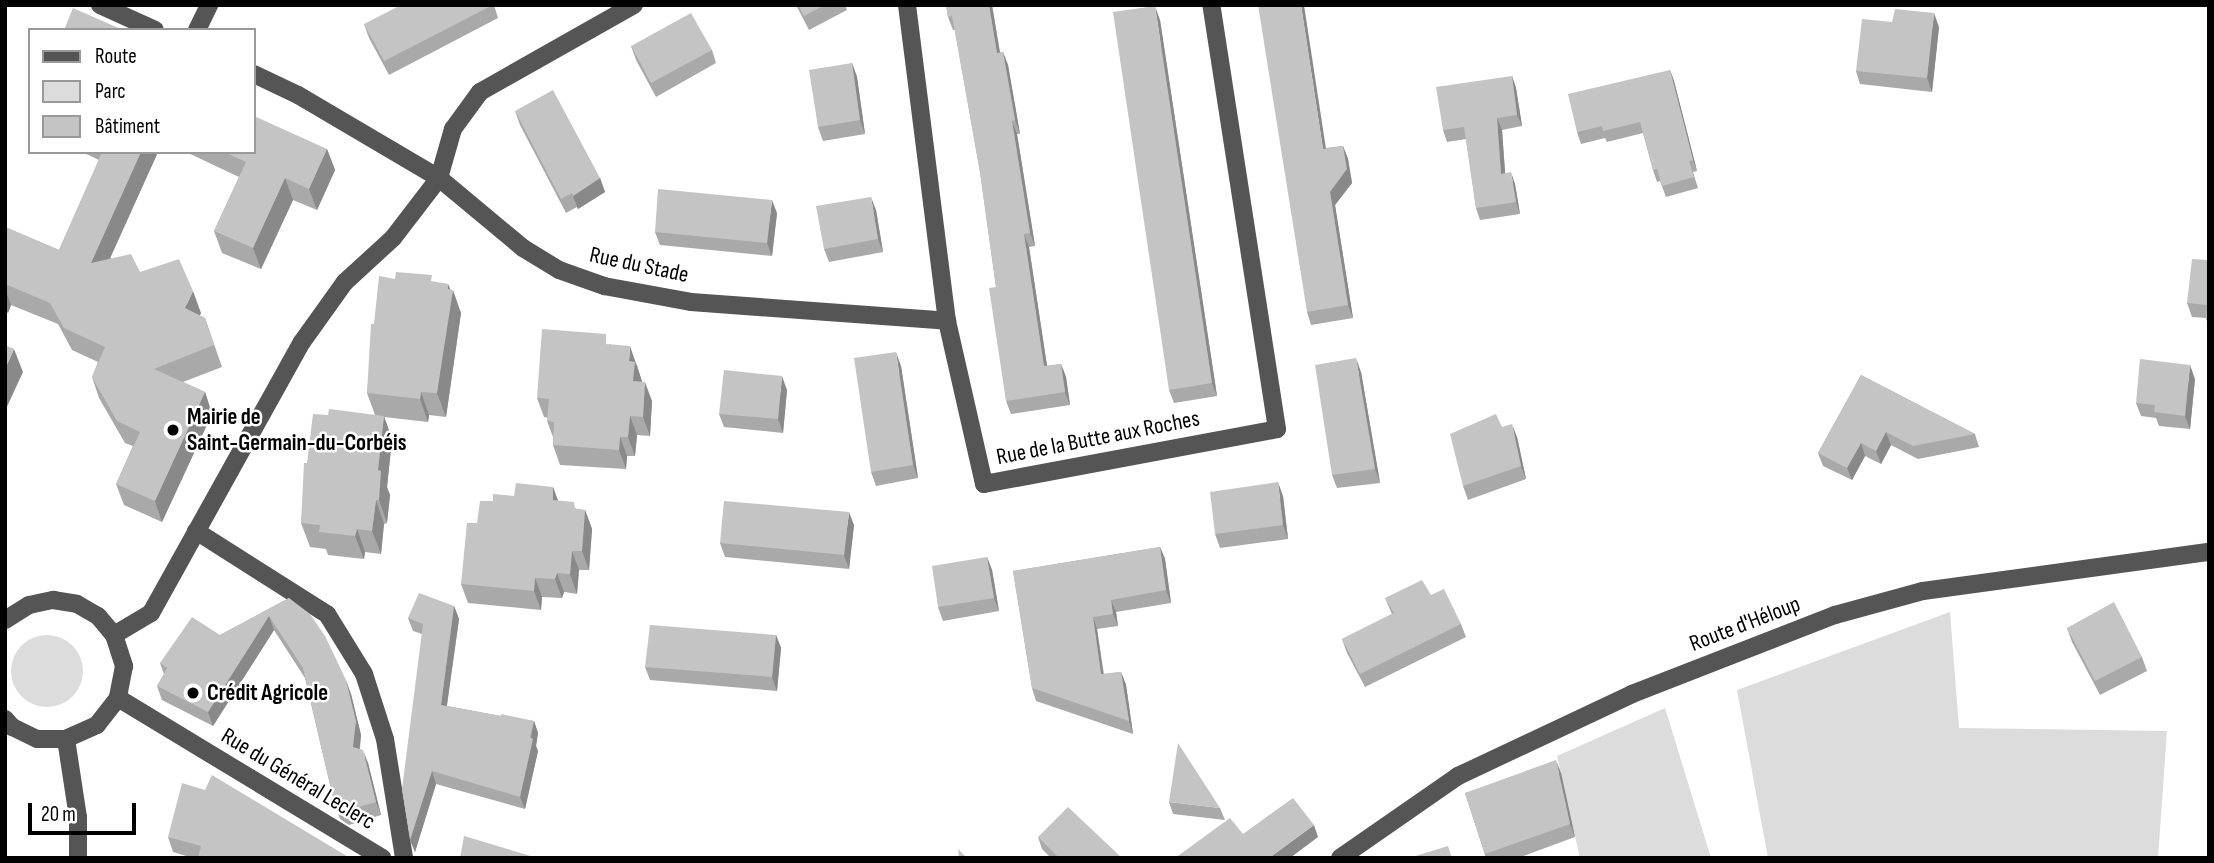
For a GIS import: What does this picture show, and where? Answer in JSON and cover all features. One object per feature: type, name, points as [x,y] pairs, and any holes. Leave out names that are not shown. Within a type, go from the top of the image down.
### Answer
[{"type":"street","points":[[100,5],[151,28]]},
{"type":"street","points":[[198,28],[209,5]]},
{"type":"street","points":[[114,635],[151,613],[302,342],[345,282],[393,238],[439,178],[453,129],[480,92],[634,5]]},
{"type":"street","name":"Rue de la Butte aux Roches","points":[[907,5],[947,321],[984,484],[1277,429],[1211,5]]},
{"type":"street","name":"Rue du Stade","points":[[256,75],[298,95],[439,178],[523,248],[559,271],[604,286],[691,302],[947,321]]},
{"type":"street","points":[[196,531],[327,614],[364,674],[385,739],[404,858]]},
{"type":"street","name":"Route d'Héloup","points":[[1339,858],[1458,776],[1632,694],[1835,615],[1923,590],[2209,552]]},
{"type":"street","points":[[5,620],[29,605],[53,600],[77,604],[99,616],[114,635],[124,666],[118,698],[97,725],[66,739],[37,738],[12,727],[5,719]]},
{"type":"street","name":"Rue du Général Leclerc","points":[[118,698],[382,858]]},
{"type":"street","points":[[66,739],[78,817],[78,858]]},
{"type":"green space","points":[[1950,612],[1959,728],[2167,731],[2158,858],[1768,858],[1737,690]]},
{"type":"green space","points":[[47,635],[67,641],[77,651],[83,671],[77,691],[67,701],[47,707],[27,701],[17,691],[11,671],[17,651],[27,641]]},
{"type":"green space","points":[[1665,708],[1711,858],[1580,858],[1557,756]]},
{"type":"building","points":[[401,5],[493,5],[384,61],[364,24]]},
{"type":"building","points":[[798,5],[825,5],[804,16]]},
{"type":"building","points":[[946,5],[989,5],[997,53],[1003,52],[1015,120],[1012,121],[1030,233],[1024,234],[1044,366],[1061,364],[1065,392],[1006,401],[989,288],[996,287],[980,172],[952,16],[948,17]]},
{"type":"building","points":[[1258,5],[1301,5],[1323,149],[1343,146],[1347,169],[1330,192],[1348,305],[1307,312]]},
{"type":"building","points":[[1155,6],[1212,383],[1169,390],[1113,12]]},
{"type":"building","points":[[73,8],[118,28],[65,28]]},
{"type":"building","points":[[1895,9],[1934,13],[1927,78],[1856,71],[1862,19],[1892,22]]},
{"type":"building","points":[[691,13],[712,50],[651,83],[631,46]]},
{"type":"building","points":[[852,63],[860,120],[818,127],[809,70]]},
{"type":"building","points":[[1670,70],[1693,160],[1689,161],[1694,177],[1662,186],[1657,169],[1653,170],[1640,122],[1603,131],[1602,126],[1577,132],[1568,94]]},
{"type":"building","points":[[1512,76],[1517,115],[1497,118],[1501,174],[1511,172],[1516,202],[1476,208],[1464,127],[1443,130],[1436,87]]},
{"type":"building","points":[[553,90],[600,178],[573,196],[572,193],[561,199],[515,111]]},
{"type":"building","points":[[256,117],[327,149],[309,189],[285,178],[253,248],[214,231],[246,162],[228,154],[256,154]]},
{"type":"building","points":[[101,154],[140,154],[91,263],[131,254],[140,272],[179,259],[193,291],[185,308],[205,318],[214,345],[154,369],[205,392],[155,501],[116,484],[140,432],[117,421],[92,377],[105,347],[64,328],[50,303],[5,284],[5,227],[59,250]]},
{"type":"building","points":[[658,189],[772,200],[767,243],[655,232]]},
{"type":"building","points":[[871,197],[878,239],[824,249],[816,206]]},
{"type":"building","points":[[2192,259],[2209,260],[2209,320],[2206,320],[2207,305],[2187,303]]},
{"type":"building","points":[[396,272],[432,275],[431,281],[448,284],[448,289],[453,290],[437,393],[421,392],[420,399],[367,393],[371,324],[374,324],[379,276],[395,279]]},
{"type":"building","points":[[542,329],[606,334],[606,344],[630,346],[629,361],[635,362],[633,381],[645,382],[643,417],[630,416],[628,437],[620,437],[619,450],[553,445],[554,422],[547,421],[549,399],[537,398]]},
{"type":"building","points":[[5,345],[14,349],[5,369]]},
{"type":"building","points":[[896,352],[913,465],[871,472],[854,358]]},
{"type":"building","points":[[1356,358],[1375,469],[1332,475],[1315,365]]},
{"type":"building","points":[[2140,359],[2190,365],[2185,416],[2154,412],[2155,405],[2136,403]]},
{"type":"building","points":[[724,370],[782,376],[778,419],[719,414]]},
{"type":"building","points":[[1861,375],[1975,434],[1913,446],[1886,432],[1876,451],[1861,443],[1847,468],[1818,453]]},
{"type":"building","points":[[329,409],[384,416],[378,470],[381,471],[379,500],[376,500],[372,531],[357,529],[355,536],[319,532],[320,525],[301,523],[304,463],[307,463],[313,414],[328,415]]},
{"type":"building","points":[[1496,414],[1502,427],[1512,424],[1521,466],[1463,486],[1450,434]]},
{"type":"building","points":[[1278,482],[1283,525],[1215,534],[1210,492]]},
{"type":"building","points":[[516,483],[553,487],[553,500],[574,502],[575,509],[585,510],[582,551],[572,551],[570,574],[557,573],[555,579],[535,578],[534,591],[461,584],[467,523],[477,523],[480,501],[493,501],[493,494],[514,496]]},
{"type":"building","points":[[724,501],[849,512],[844,555],[720,543]]},
{"type":"building","points":[[1160,547],[1166,590],[1111,600],[1113,614],[1093,617],[1101,674],[1121,672],[1129,721],[1032,688],[1013,571]]},
{"type":"building","points":[[987,557],[994,598],[938,607],[932,566]]},
{"type":"building","points":[[1422,580],[1431,595],[1444,589],[1461,624],[1360,674],[1342,639],[1394,613],[1385,598]]},
{"type":"building","points":[[419,593],[454,606],[441,705],[534,721],[530,737],[533,739],[520,797],[432,771],[410,840],[402,789],[423,624],[408,618]]},
{"type":"building","points":[[289,598],[310,614],[325,636],[346,680],[356,721],[353,747],[363,750],[376,802],[344,811],[335,806],[303,668],[269,616],[208,712],[157,686],[167,668],[160,663],[192,617],[220,635]]},
{"type":"building","points":[[2114,602],[2142,657],[2095,681],[2067,628]]},
{"type":"building","points":[[650,625],[776,635],[772,677],[645,667]]},
{"type":"building","points":[[1178,743],[1220,808],[1169,802]]},
{"type":"building","points":[[1556,760],[1570,824],[1485,854],[1465,793]]},
{"type":"building","points":[[212,775],[350,858],[198,858],[201,846],[168,837],[182,783],[205,790]]},
{"type":"building","points":[[1293,798],[1314,825],[1269,858],[1175,858],[1230,818],[1243,834]]},
{"type":"building","points":[[1068,807],[1122,858],[1059,858],[1038,837]]},
{"type":"building","points":[[464,836],[537,858],[460,858]]},
{"type":"building","points":[[1448,846],[1452,858],[1409,858]]},
{"type":"building","points":[[958,849],[967,858],[959,858]]},
{"type":"place","name":"Mairie de Saint-Germain-du-Corbéis","points":[[173,430]]},
{"type":"place","name":"Crédit Agricole","points":[[193,693]]}]
